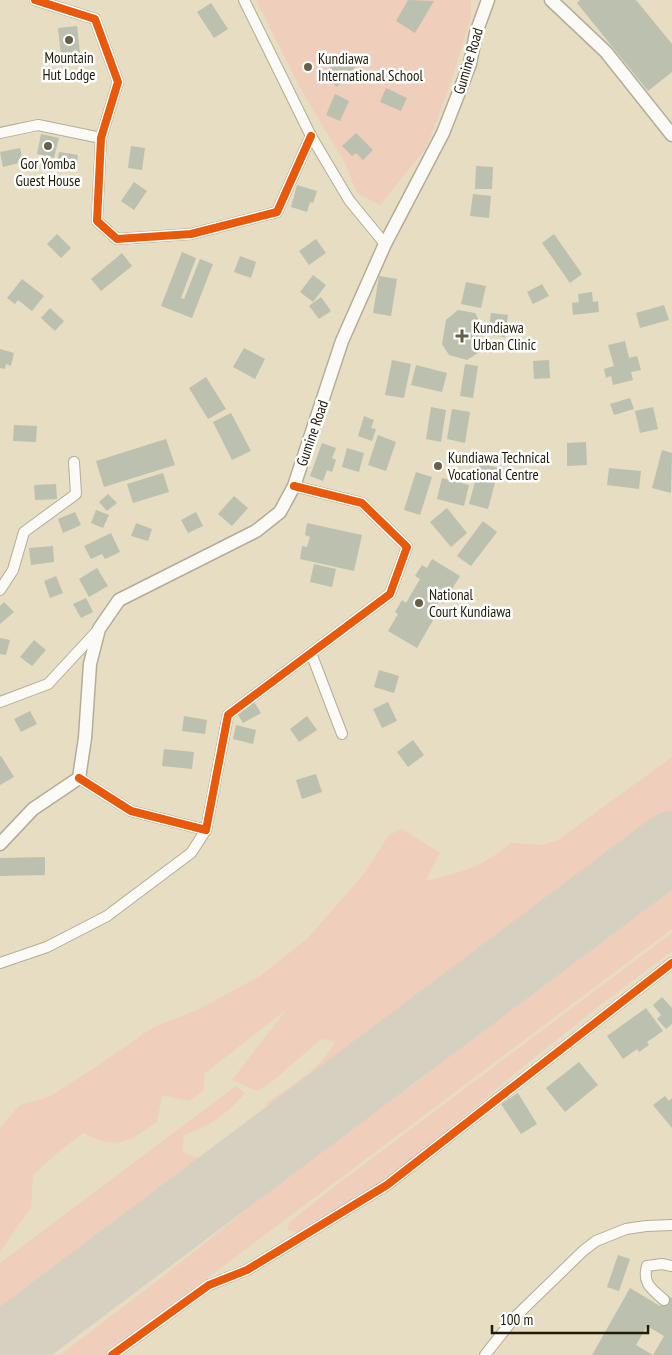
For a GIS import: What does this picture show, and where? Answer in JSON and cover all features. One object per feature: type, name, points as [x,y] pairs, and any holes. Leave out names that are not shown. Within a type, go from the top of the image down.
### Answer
[{"type":"main road","name":"Gumine Road","points":[[78,778],[85,738],[90,664],[99,629],[119,600],[256,531],[280,512],[294,486],[342,341],[385,244],[443,133],[470,64],[476,33],[488,0]]},
{"type":"main road","points":[[551,0],[606,52],[672,135]]},
{"type":"main road","points":[[0,844],[33,809],[78,778]]},
{"type":"street","points":[[35,0],[95,20],[118,82],[101,138],[97,222],[117,239],[191,234],[277,212],[311,136]]},
{"type":"street","points":[[244,0],[311,136],[349,200],[385,244]]},
{"type":"street","points":[[0,133],[38,125],[101,138]]},
{"type":"street","points":[[0,590],[13,570],[24,532],[76,494],[74,462]]},
{"type":"street","points":[[0,963],[47,947],[107,916],[190,853],[206,830],[228,715],[390,594],[408,547],[362,503],[294,486]]},
{"type":"street","points":[[0,702],[48,684],[99,629]]},
{"type":"street","points":[[311,652],[342,734]]},
{"type":"street","points":[[78,778],[130,811],[206,830]]},
{"type":"street","points":[[112,1355],[209,1285],[246,1270],[387,1185],[672,963]]},
{"type":"street","points":[[485,1355],[515,1317],[583,1251],[596,1241],[626,1230],[646,1226],[672,1225]]},
{"type":"street","points":[[664,1300],[648,1285],[644,1275],[647,1266],[662,1264],[672,1266]]},
{"type":"shaded area","points":[[256,0],[471,0],[471,17],[449,88],[426,148],[380,205],[357,193],[345,163],[300,88]]},
{"type":"shaded area","points":[[672,757],[672,815],[282,1109],[265,1104],[314,1068],[330,1050],[335,1041],[321,1039],[275,1079],[258,1091],[232,1080],[287,1009],[205,1073],[203,1091],[189,1101],[162,1095],[157,1122],[138,1135],[122,1142],[114,1143],[95,1139],[83,1133],[56,1154],[33,1175],[31,1207],[0,1252],[0,1128],[20,1105],[49,1097],[154,1027],[199,1009],[260,976],[307,939],[363,875],[389,835],[402,829],[440,853],[425,881],[450,875],[471,868],[491,858],[511,843],[541,845],[558,840]]},
{"type":"shaded area","points":[[672,884],[672,929],[105,1355],[60,1355],[165,1275],[311,1158],[421,1079],[476,1033]]},
{"type":"shaded area","points":[[672,933],[672,951],[530,1061],[385,1182],[299,1233],[287,1230],[290,1222],[321,1197]]},
{"type":"shaded area","points":[[236,1086],[245,1093],[231,1108],[210,1123],[184,1135],[182,1152],[207,1161],[46,1285],[0,1315],[0,1263]]},
{"type":"building","points":[[408,0],[434,1],[415,33],[396,21]]},
{"type":"building","points":[[580,0],[636,0],[672,44],[672,72],[648,91],[577,3]]},
{"type":"building","points":[[211,3],[228,29],[214,38],[197,12]]},
{"type":"building","name":"Mountain Hut Lodge","points":[[77,26],[80,53],[61,55],[58,28]]},
{"type":"building","points":[[341,55],[355,67],[337,87],[324,75]]},
{"type":"building","points":[[386,88],[407,98],[401,111],[380,102]]},
{"type":"building","points":[[335,94],[349,101],[340,121],[326,115]]},
{"type":"building","points":[[356,133],[373,150],[363,160],[356,153],[352,156],[342,146]]},
{"type":"building","name":"Gor Yomba Guest House","points":[[41,134],[59,138],[54,158],[37,154]]},
{"type":"building","points":[[131,146],[145,148],[142,170],[128,168]]},
{"type":"building","points":[[20,148],[23,162],[3,167],[0,152]]},
{"type":"building","points":[[59,152],[78,155],[76,168],[57,165]]},
{"type":"building","points":[[476,166],[493,167],[492,189],[475,189]]},
{"type":"building","points":[[134,182],[147,191],[134,210],[121,201]]},
{"type":"building","points":[[297,185],[317,191],[313,203],[310,202],[307,212],[291,207]]},
{"type":"building","points":[[473,194],[491,196],[489,218],[470,216]]},
{"type":"building","points":[[57,234],[71,248],[61,258],[47,244]]},
{"type":"building","points":[[554,234],[582,274],[570,283],[542,243]]},
{"type":"building","points":[[316,239],[326,253],[309,265],[299,251]]},
{"type":"building","points":[[182,252],[196,258],[181,298],[184,299],[200,259],[213,264],[192,318],[161,306]]},
{"type":"building","points":[[122,253],[132,266],[101,291],[91,279]]},
{"type":"building","points":[[240,256],[256,262],[251,278],[234,272]]},
{"type":"building","points":[[313,275],[326,285],[313,302],[300,292]]},
{"type":"building","points":[[379,276],[397,279],[391,316],[373,313]]},
{"type":"building","points":[[22,279],[44,296],[32,311],[18,300],[15,304],[7,298]]},
{"type":"building","points":[[466,282],[486,286],[481,308],[461,304]]},
{"type":"building","points":[[542,284],[549,296],[533,304],[527,292]]},
{"type":"building","points":[[592,292],[593,302],[598,301],[599,312],[573,315],[572,303],[579,302],[578,294]]},
{"type":"building","points":[[321,297],[331,311],[319,319],[309,306]]},
{"type":"building","points":[[664,305],[669,320],[640,328],[636,313]]},
{"type":"building","points":[[50,308],[64,321],[55,331],[41,318]]},
{"type":"building","name":"Kundiawa Urban Clinic","points":[[458,310],[475,313],[484,329],[478,353],[467,360],[449,355],[442,344],[446,320]]},
{"type":"building","points":[[491,313],[508,315],[505,337],[488,335]]},
{"type":"building","points":[[625,341],[629,358],[637,356],[641,370],[631,372],[633,380],[613,385],[611,376],[606,378],[604,369],[614,366],[608,345]]},
{"type":"building","points":[[244,348],[265,359],[255,379],[233,367]]},
{"type":"building","points":[[0,349],[14,353],[11,366],[6,364],[5,369],[0,368]]},
{"type":"building","points":[[392,360],[411,364],[404,398],[385,395]]},
{"type":"building","points":[[549,360],[550,378],[534,379],[533,361]]},
{"type":"building","points":[[465,364],[478,366],[473,398],[460,396]]},
{"type":"building","points":[[416,365],[447,373],[442,392],[411,385]]},
{"type":"building","points":[[206,377],[226,409],[208,419],[189,388]]},
{"type":"building","points":[[630,398],[634,409],[614,415],[610,404]]},
{"type":"building","points":[[431,407],[446,410],[441,442],[426,439]]},
{"type":"building","points":[[653,407],[658,429],[640,433],[635,411]]},
{"type":"building","points":[[452,409],[470,412],[465,443],[447,439]]},
{"type":"building","points":[[231,413],[251,451],[232,460],[213,422]]},
{"type":"building","points":[[364,416],[374,420],[371,428],[376,429],[372,441],[358,436]]},
{"type":"building","points":[[14,425],[37,426],[36,442],[13,441]]},
{"type":"building","points":[[378,435],[396,442],[386,471],[368,465]]},
{"type":"building","points":[[166,439],[175,465],[104,487],[96,461]]},
{"type":"building","points":[[586,442],[587,465],[567,466],[567,443]]},
{"type":"building","points":[[322,443],[336,448],[332,458],[336,460],[332,472],[327,470],[323,481],[310,476]]},
{"type":"building","points":[[347,448],[364,453],[359,472],[342,467]]},
{"type":"building","points":[[662,450],[672,453],[671,493],[652,488]]},
{"type":"building","points":[[480,463],[499,468],[488,509],[469,504]]},
{"type":"building","points":[[609,468],[641,471],[639,489],[607,485]]},
{"type":"building","points":[[416,472],[432,477],[420,515],[404,510]]},
{"type":"building","points":[[163,473],[169,492],[133,503],[127,484]]},
{"type":"building","points":[[442,478],[469,485],[464,506],[437,499]]},
{"type":"building","points":[[56,484],[57,499],[35,500],[34,485]]},
{"type":"building","points":[[108,494],[117,503],[107,511],[99,502]]},
{"type":"building","points":[[234,496],[248,508],[232,526],[218,514]]},
{"type":"building","points":[[447,508],[467,533],[451,547],[430,522]]},
{"type":"building","points":[[96,510],[109,515],[103,528],[91,523]]},
{"type":"building","points":[[75,512],[81,525],[63,533],[58,519]]},
{"type":"building","points":[[196,512],[203,526],[188,533],[181,520]]},
{"type":"building","points":[[483,521],[497,532],[471,566],[457,556]]},
{"type":"building","points":[[136,523],[152,529],[148,541],[131,536]]},
{"type":"building","points":[[307,523],[362,535],[354,571],[300,559],[302,546],[307,547],[310,537],[305,535]]},
{"type":"building","points":[[111,533],[120,552],[105,559],[102,554],[91,559],[84,546]]},
{"type":"building","points":[[53,546],[54,562],[31,565],[29,548]]},
{"type":"building","name":"National Court Kundiawa","points":[[432,559],[460,576],[443,604],[439,601],[433,611],[437,613],[417,648],[388,631],[398,614],[395,612],[402,600],[406,603],[420,579],[415,576],[422,565],[427,568]]},
{"type":"building","points":[[314,564],[336,569],[332,587],[310,582]]},
{"type":"building","points":[[97,568],[108,586],[89,597],[79,579]]},
{"type":"building","points":[[56,576],[63,593],[50,598],[44,581]]},
{"type":"building","points":[[86,598],[93,612],[81,618],[73,604]]},
{"type":"building","points":[[4,602],[14,612],[0,624],[0,606]]},
{"type":"building","points":[[0,638],[10,640],[6,655],[0,654]]},
{"type":"building","points":[[34,640],[46,650],[32,666],[20,657]]},
{"type":"building","points":[[379,670],[399,676],[394,693],[374,687]]},
{"type":"building","points":[[254,702],[261,713],[243,723],[237,713]]},
{"type":"building","points":[[388,702],[397,721],[382,728],[373,709]]},
{"type":"building","points":[[30,711],[37,724],[21,732],[14,719]]},
{"type":"building","points":[[184,716],[207,720],[205,734],[182,731]]},
{"type":"building","points":[[307,716],[317,730],[299,742],[290,729]]},
{"type":"building","points":[[236,725],[256,730],[253,744],[233,739]]},
{"type":"building","points":[[413,740],[424,755],[408,767],[397,752]]},
{"type":"building","points":[[164,749],[194,752],[192,769],[162,766]]},
{"type":"building","points":[[0,757],[14,777],[0,785]]},
{"type":"building","points":[[316,774],[322,792],[302,799],[296,780]]},
{"type":"building","points":[[45,857],[45,875],[0,876],[0,858]]},
{"type":"building","points":[[662,997],[672,1008],[672,1024],[666,1029],[657,1019],[661,1015],[653,1005]]},
{"type":"building","points":[[646,1008],[663,1031],[647,1042],[649,1045],[639,1052],[637,1049],[623,1059],[607,1036]]},
{"type":"building","points":[[579,1062],[598,1085],[565,1112],[546,1088]]},
{"type":"building","points":[[518,1093],[537,1124],[521,1134],[501,1104]]},
{"type":"building","points":[[665,1096],[669,1101],[672,1098],[672,1128],[653,1105]]},
{"type":"building","points":[[618,1255],[630,1259],[619,1291],[607,1287]]},
{"type":"building","points":[[630,1288],[660,1306],[667,1295],[672,1298],[672,1355],[653,1355],[592,1355]],"holes":[[[647,1326],[664,1336],[653,1355],[636,1345]]]},
{"type":"runway","points":[[3,1348],[672,846]]},
{"type":"cycle path","points":[[35,0],[95,19],[118,82],[101,138],[97,221],[117,239],[191,234],[277,212],[311,136]]},
{"type":"cycle path","points":[[79,778],[131,811],[206,830],[228,715],[390,594],[407,547],[362,503],[294,486]]},
{"type":"cycle path","points":[[112,1355],[209,1285],[247,1270],[387,1185],[672,963]]},
{"type":"place","name":"Mountain Hut Lodge","points":[[69,40]]},
{"type":"place","name":"Kundiawa International School","points":[[308,67]]},
{"type":"place","name":"Gor Yomba Guest House","points":[[48,146]]},
{"type":"place","name":"Kundiawa Urban Clinic","points":[[462,336]]},
{"type":"place","name":"Kundiawa Technical Vocational Centre","points":[[438,466]]},
{"type":"place","name":"National Court Kundiawa","points":[[419,603]]}]
